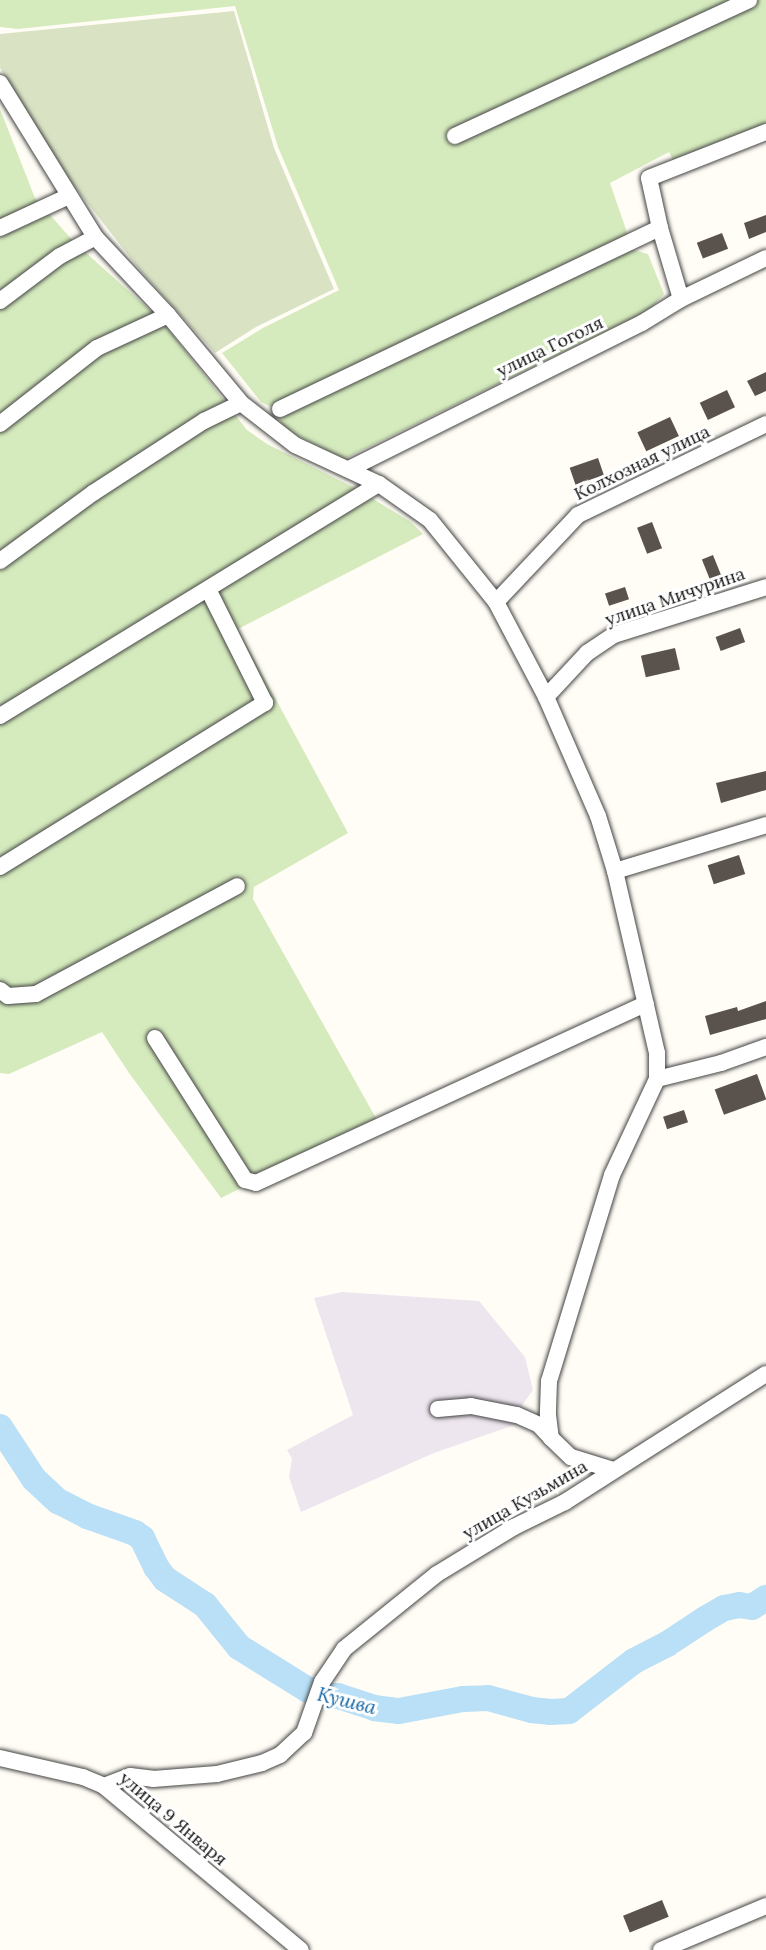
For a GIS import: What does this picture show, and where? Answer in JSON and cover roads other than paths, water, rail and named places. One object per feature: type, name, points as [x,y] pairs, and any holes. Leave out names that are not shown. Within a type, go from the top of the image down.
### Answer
[{"type":"street","points":[[455,136],[749,0]]},
{"type":"street","points":[[0,83],[95,237],[168,315],[241,403],[295,445],[349,468],[379,484],[430,520],[496,602],[546,697],[598,816],[615,872],[646,1004],[657,1053],[657,1078],[612,1175],[549,1381],[548,1415],[551,1438]]},
{"type":"street","points":[[681,300],[660,228],[650,178],[766,132]]},
{"type":"street","points":[[0,228],[69,196]]},
{"type":"street","points":[[280,409],[660,228]]},
{"type":"street","points":[[0,301],[60,256],[95,237]]},
{"type":"street","name":"улица Гоголя","points":[[349,468],[642,323],[681,300],[766,258]]},
{"type":"street","points":[[0,424],[97,348],[168,315]]},
{"type":"street","points":[[0,561],[93,493],[204,421],[241,403]]},
{"type":"street","name":"Колхозная улица","points":[[496,602],[578,515],[766,424]]},
{"type":"street","points":[[0,716],[379,484]]},
{"type":"street","name":"улица Мичурина","points":[[546,697],[587,653],[614,635],[766,587]]},
{"type":"street","points":[[0,867],[265,703],[208,589]]},
{"type":"street","points":[[615,872],[766,825]]},
{"type":"street","points":[[0,990],[8,996],[36,994],[237,886]]},
{"type":"street","points":[[155,1038],[245,1180],[256,1183],[646,1004]]},
{"type":"street","points":[[657,1078],[721,1063],[766,1047]]},
{"type":"street","name":"улица Кузьмина","points":[[104,1786],[130,1776],[153,1779],[217,1774],[262,1763],[280,1755],[304,1733],[322,1682],[344,1649],[437,1574],[514,1527],[565,1502],[766,1374]]},
{"type":"street","points":[[438,1409],[471,1406],[517,1415],[540,1425],[571,1457],[613,1470]]},
{"type":"street","name":"улица 9 Января","points":[[0,1758],[83,1777],[104,1786],[301,1950]]},
{"type":"street","points":[[661,1950],[766,1905]]},
{"type":"waterway","name":"Кушва","points":[[0,1427],[34,1479],[58,1501],[87,1516],[135,1533],[142,1538],[156,1567],[165,1579],[205,1605],[239,1647],[308,1690],[328,1696],[338,1696],[374,1708],[399,1711],[463,1699],[488,1698],[532,1710],[569,1711],[634,1661],[667,1644],[724,1608],[739,1605],[752,1607],[766,1598]]}]
